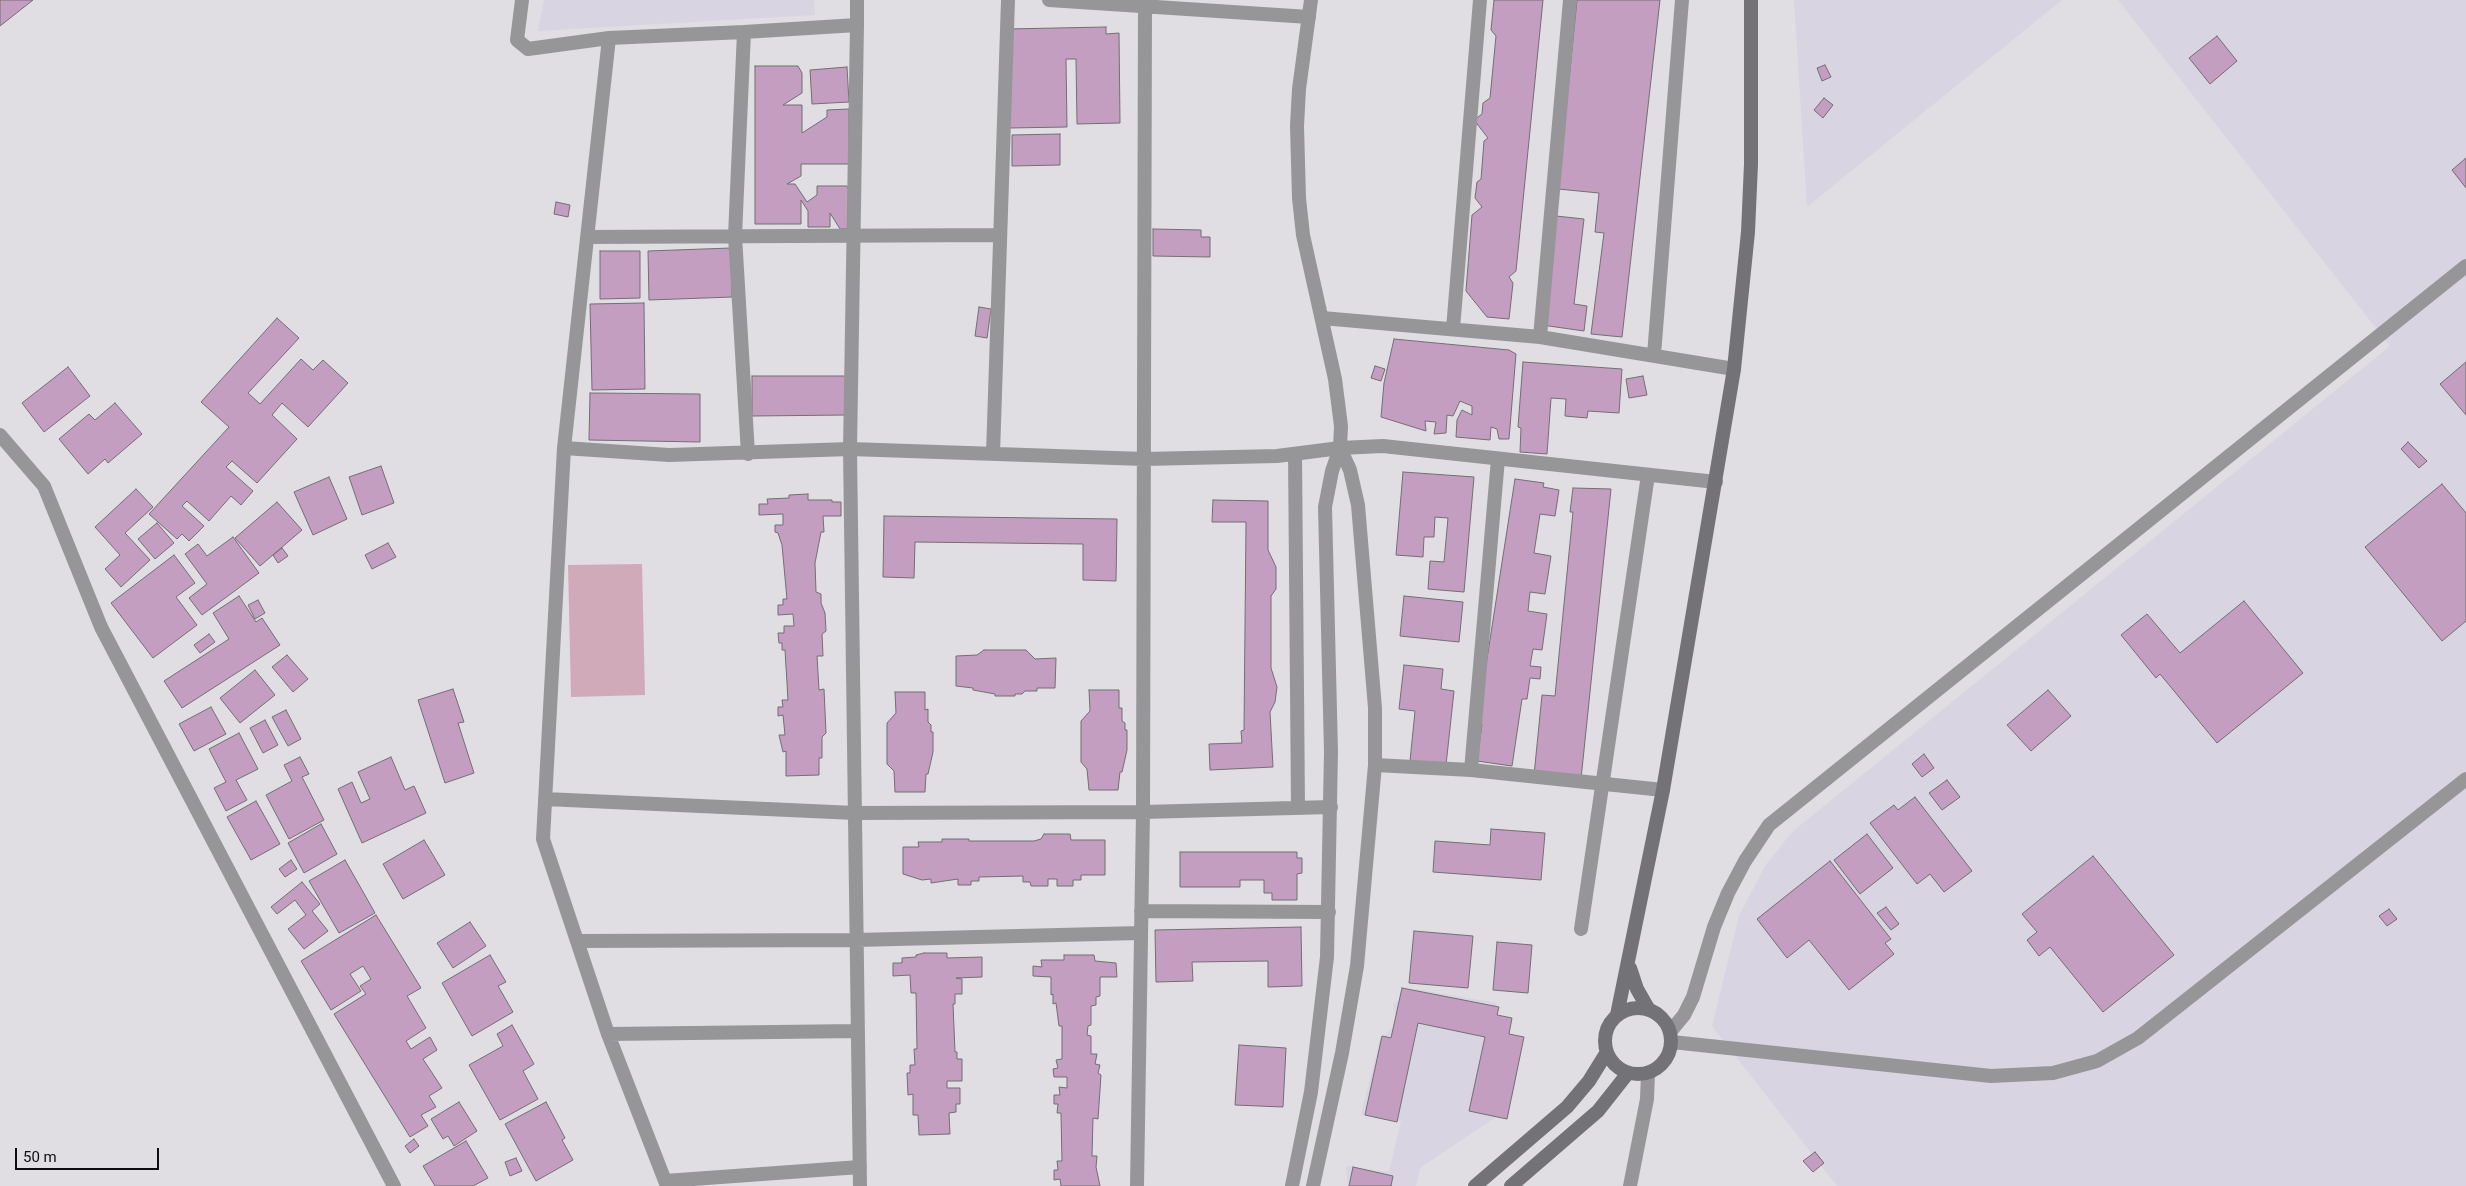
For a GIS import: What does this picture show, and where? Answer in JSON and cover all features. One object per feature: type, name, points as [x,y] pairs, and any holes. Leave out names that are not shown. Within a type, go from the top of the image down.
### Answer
[{"type":"main road","points":[[1475,1186],[1567,1107],[1589,1081],[1607,1052],[1607,1032],[1617,1016],[1629,965],[1663,790],[1734,369],[1748,232],[1752,164],[1751,0]]},
{"type":"main road","points":[[1629,965],[1636,988],[1649,1010]]},
{"type":"main road","points":[[1607,1052],[1618,1068],[1638,1075],[1658,1069],[1665,1061],[1671,1037],[1659,1015],[1649,1010],[1633,1008],[1617,1016]]},
{"type":"main road","points":[[1511,1186],[1598,1111],[1628,1073]]},
{"type":"street","points":[[522,0],[517,40],[528,49],[609,38],[857,26]]},
{"type":"street","points":[[857,0],[855,236],[850,449],[860,1186]]},
{"type":"street","points":[[993,454],[1008,0]]},
{"type":"street","points":[[1050,0],[1145,3],[1309,17]]},
{"type":"street","points":[[1292,1186],[1318,1048],[1329,912],[1331,742],[1325,507],[1332,471],[1340,448],[1339,402],[1303,235],[1297,162],[1299,89],[1311,0]]},
{"type":"street","points":[[1453,329],[1480,0]]},
{"type":"street","points":[[1540,337],[1570,0]]},
{"type":"street","points":[[1654,355],[1682,0]]},
{"type":"street","points":[[1137,1186],[1143,812],[1145,3]]},
{"type":"street","points":[[744,32],[735,236],[748,454]]},
{"type":"street","points":[[609,38],[564,448],[543,839],[608,1034],[666,1183],[860,1167]]},
{"type":"street","points":[[587,237],[1000,235]]},
{"type":"street","points":[[2466,266],[1769,825],[1745,861],[1728,892],[1714,927],[1693,997],[1671,1037],[1991,1076],[2053,1073],[2096,1061],[2138,1038],[2466,779]]},
{"type":"street","points":[[1322,318],[1540,337],[1734,369]]},
{"type":"street","points":[[0,435],[44,486],[101,627],[394,1186]]},
{"type":"street","points":[[564,448],[669,455],[748,454],[850,449],[1144,459],[1295,454],[1340,448],[1405,448],[1716,482]]},
{"type":"street","points":[[1313,1186],[1340,1062],[1357,966],[1375,765],[1375,708],[1358,505],[1350,470],[1340,448]]},
{"type":"street","points":[[1295,454],[1298,808]]},
{"type":"street","points":[[1471,770],[1498,459]]},
{"type":"street","points":[[1580,930],[1648,475]]},
{"type":"street","points":[[1375,765],[1471,770],[1663,790]]},
{"type":"street","points":[[545,799],[855,813],[1143,812],[1330,807]]},
{"type":"street","points":[[1141,911],[1329,912]]},
{"type":"street","points":[[578,941],[856,940],[1140,933]]},
{"type":"street","points":[[608,1034],[858,1031]]},
{"type":"street","points":[[1630,1186],[1647,1099],[1648,1073]]},
{"type":"shaded area","points":[[544,0],[814,0],[815,15],[538,31]]},
{"type":"shaded area","points":[[1794,0],[2062,0],[1807,207]]},
{"type":"shaded area","points":[[2118,0],[2466,0],[2466,1186],[1837,1186],[1712,1026],[1739,916],[1765,866],[1792,832],[2390,346]]},
{"type":"shaded area","points":[[642,564],[645,695],[571,697],[568,565]]},
{"type":"shaded area","points":[[1416,989],[1497,1003],[1494,1021],[1512,1037],[1524,1037],[1513,1097],[1506,1096],[1502,1113],[1420,1168],[1416,1186],[1348,1186],[1346,1166],[1389,1172],[1401,1121],[1361,1115],[1380,1039],[1398,1023],[1393,1004]]},
{"type":"building","points":[[0,0],[33,0],[0,26]]},
{"type":"building","points":[[1494,0],[1543,0],[1516,271],[1509,277],[1513,283],[1509,319],[1487,317],[1466,291],[1472,215],[1482,207],[1475,198],[1477,182],[1481,179],[1484,141],[1488,138],[1474,120],[1482,114],[1483,103],[1490,98],[1496,36],[1491,30]]},
{"type":"building","points":[[1577,0],[1660,0],[1622,337],[1591,334],[1604,233],[1595,232],[1599,193],[1558,189]]},
{"type":"building","points":[[1106,27],[1106,34],[1119,33],[1120,123],[1077,124],[1076,59],[1066,59],[1067,127],[1008,128],[1007,29]]},
{"type":"building","points":[[2217,36],[2237,61],[2210,84],[2189,58]]},
{"type":"building","points":[[1825,65],[1831,77],[1822,81],[1817,68]]},
{"type":"building","points":[[755,66],[798,66],[802,73],[802,93],[783,105],[802,105],[802,133],[827,117],[827,110],[849,109],[849,164],[801,164],[801,176],[787,184],[795,184],[807,202],[817,195],[817,186],[847,186],[849,190],[850,229],[840,229],[830,213],[830,227],[808,227],[808,211],[801,200],[801,224],[755,224]]},
{"type":"building","points":[[847,67],[849,102],[812,104],[810,70]]},
{"type":"building","points":[[1824,98],[1833,105],[1823,118],[1814,110]]},
{"type":"building","points":[[1060,134],[1060,165],[1012,166],[1012,135]]},
{"type":"building","points":[[2466,158],[2466,188],[2452,170]]},
{"type":"building","points":[[556,202],[570,205],[568,217],[554,214]]},
{"type":"building","points":[[1556,216],[1584,219],[1574,304],[1587,306],[1584,331],[1542,325]]},
{"type":"building","points":[[1153,229],[1201,230],[1201,237],[1210,237],[1210,257],[1153,256]]},
{"type":"building","points":[[731,248],[732,297],[649,300],[648,251]]},
{"type":"building","points":[[600,251],[640,251],[640,298],[600,299]]},
{"type":"building","points":[[644,303],[645,389],[592,390],[590,304]]},
{"type":"building","points":[[979,307],[991,309],[987,338],[975,336]]},
{"type":"building","points":[[277,318],[299,338],[248,393],[260,404],[301,359],[313,370],[323,360],[348,383],[308,427],[282,403],[272,415],[297,439],[257,483],[232,461],[226,467],[253,491],[241,505],[231,496],[209,521],[187,501],[182,506],[204,526],[189,541],[182,534],[177,539],[149,514],[229,427],[201,402]]},
{"type":"building","points":[[1394,339],[1509,350],[1516,354],[1509,439],[1499,439],[1497,429],[1491,427],[1490,440],[1456,437],[1457,420],[1462,410],[1472,415],[1472,406],[1460,401],[1453,416],[1447,415],[1446,433],[1434,434],[1436,422],[1425,421],[1426,431],[1381,417],[1384,383]]},
{"type":"building","points":[[1523,362],[1622,369],[1619,413],[1588,411],[1587,418],[1565,416],[1566,399],[1551,398],[1547,454],[1520,452],[1521,428],[1518,427]]},
{"type":"building","points":[[2466,362],[2466,415],[2440,384]]},
{"type":"building","points":[[1375,366],[1385,369],[1381,381],[1371,378]]},
{"type":"building","points":[[68,367],[90,396],[44,432],[22,403]]},
{"type":"building","points":[[752,376],[847,376],[847,415],[752,416]]},
{"type":"building","points":[[1643,376],[1647,395],[1629,398],[1626,379]]},
{"type":"building","points":[[590,393],[700,394],[700,442],[589,440]]},
{"type":"building","points":[[115,403],[142,434],[108,463],[105,459],[88,474],[59,439],[89,414],[95,420]]},
{"type":"building","points":[[2408,442],[2427,461],[2419,468],[2401,449]]},
{"type":"building","points":[[381,466],[394,503],[362,515],[349,477]]},
{"type":"building","points":[[1403,472],[1474,477],[1464,592],[1428,589],[1430,561],[1444,562],[1448,518],[1435,517],[1434,537],[1424,537],[1423,557],[1396,555]]},
{"type":"building","points":[[329,477],[347,519],[313,535],[294,492]]},
{"type":"building","points":[[1515,479],[1544,483],[1543,487],[1559,490],[1555,516],[1540,514],[1534,553],[1551,556],[1545,594],[1530,592],[1528,611],[1547,614],[1542,650],[1533,649],[1530,666],[1541,667],[1540,679],[1530,678],[1527,699],[1522,699],[1512,766],[1477,761],[1482,724],[1477,723]]},
{"type":"building","points":[[2442,484],[2466,513],[2466,621],[2442,641],[2365,547]]},
{"type":"building","points":[[1573,488],[1611,489],[1581,779],[1534,775],[1542,695],[1555,696],[1573,512],[1570,512]]},
{"type":"building","points":[[136,489],[153,507],[125,533],[150,560],[121,587],[105,569],[120,555],[95,527]]},
{"type":"building","points":[[808,494],[808,500],[841,502],[841,516],[823,516],[824,532],[821,532],[815,563],[816,592],[821,594],[821,603],[825,613],[826,631],[822,634],[823,656],[817,656],[819,690],[824,689],[826,733],[822,737],[822,758],[819,758],[819,775],[786,776],[786,751],[783,752],[779,735],[785,735],[783,715],[778,716],[778,707],[783,707],[782,700],[788,700],[785,650],[782,650],[782,643],[779,643],[778,633],[784,633],[784,626],[794,626],[793,614],[778,615],[778,605],[783,605],[783,599],[787,599],[782,545],[778,533],[775,532],[775,525],[783,525],[783,514],[759,515],[759,504],[768,504],[767,499],[789,498],[789,495]]},
{"type":"building","points":[[1213,500],[1268,501],[1268,550],[1276,567],[1276,589],[1271,596],[1271,668],[1277,687],[1275,702],[1270,712],[1273,767],[1210,770],[1209,744],[1242,743],[1241,731],[1244,730],[1246,522],[1212,522]]},
{"type":"building","points":[[277,502],[302,530],[260,566],[235,538]]},
{"type":"building","points":[[884,516],[1117,519],[1116,581],[1083,580],[1083,544],[915,542],[914,578],[883,577]]},
{"type":"building","points":[[157,523],[174,543],[155,559],[138,539]]},
{"type":"building","points":[[233,537],[259,573],[202,615],[189,598],[207,584],[185,554],[198,544],[207,556]]},
{"type":"building","points":[[388,543],[396,557],[372,569],[365,555]]},
{"type":"building","points":[[282,548],[288,556],[278,563],[273,555]]},
{"type":"building","points":[[174,555],[195,583],[176,597],[197,625],[153,658],[111,603]]},
{"type":"building","points":[[239,596],[256,622],[262,618],[280,645],[182,708],[164,681],[229,639],[213,613]]},
{"type":"building","points":[[1404,596],[1463,602],[1459,642],[1400,636]]},
{"type":"building","points":[[258,600],[265,613],[255,619],[248,605]]},
{"type":"building","points":[[2244,601],[2303,673],[2217,743],[2160,674],[2156,678],[2121,635],[2147,614],[2180,653]]},
{"type":"building","points":[[209,634],[215,642],[200,653],[194,645]]},
{"type":"building","points":[[984,650],[1026,650],[1035,659],[1056,658],[1055,688],[1037,688],[1037,691],[1025,691],[1022,694],[1015,694],[1015,696],[995,696],[995,694],[973,690],[973,688],[956,686],[956,656],[977,655]]},
{"type":"building","points":[[287,655],[308,679],[293,692],[272,667]]},
{"type":"building","points":[[1404,665],[1443,669],[1441,689],[1454,691],[1446,765],[1410,761],[1415,711],[1399,709]]},
{"type":"building","points":[[255,670],[275,695],[240,723],[220,698]]},
{"type":"building","points":[[453,689],[464,722],[458,723],[474,773],[445,783],[418,700]]},
{"type":"building","points":[[1089,690],[1119,690],[1119,708],[1122,708],[1122,721],[1125,723],[1125,730],[1127,730],[1127,750],[1122,772],[1120,772],[1118,790],[1089,790],[1087,769],[1081,762],[1081,721],[1090,711]]},
{"type":"building","points":[[2048,690],[2071,716],[2031,751],[2007,725]]},
{"type":"building","points":[[895,692],[925,692],[925,710],[928,709],[928,722],[931,725],[931,732],[933,732],[933,752],[928,774],[926,774],[925,792],[895,792],[894,771],[887,764],[887,723],[896,713]]},
{"type":"building","points":[[211,707],[226,734],[194,751],[179,724]]},
{"type":"building","points":[[286,710],[301,739],[288,746],[272,717]]},
{"type":"building","points":[[265,720],[278,745],[263,753],[250,728]]},
{"type":"building","points":[[239,733],[258,769],[236,780],[247,800],[226,811],[214,788],[226,782],[209,749]]},
{"type":"building","points":[[1924,754],[1934,768],[1922,777],[1912,764]]},
{"type":"building","points":[[300,757],[309,774],[302,777],[324,820],[289,839],[266,795],[292,781],[284,765]]},
{"type":"building","points":[[391,757],[405,790],[414,786],[426,813],[362,843],[338,789],[352,782],[361,803],[370,799],[358,772]]},
{"type":"building","points":[[1947,780],[1960,797],[1942,810],[1929,793]]},
{"type":"building","points":[[1915,797],[1972,871],[1944,892],[1930,874],[1917,884],[1870,823],[1894,805],[1898,810]]},
{"type":"building","points":[[256,801],[280,844],[251,860],[227,817]]},
{"type":"building","points":[[321,824],[337,854],[304,873],[288,843]]},
{"type":"building","points":[[1491,829],[1545,833],[1541,880],[1433,872],[1435,841],[1490,845]]},
{"type":"building","points":[[1044,834],[1070,834],[1071,840],[1105,840],[1105,875],[1081,875],[1081,880],[1073,880],[1073,886],[1057,886],[1057,879],[1048,879],[1048,886],[1031,886],[1030,882],[1023,882],[1023,876],[979,877],[979,881],[971,881],[971,885],[958,885],[958,879],[931,883],[931,879],[922,880],[903,874],[903,847],[919,847],[918,842],[942,842],[942,839],[1034,841],[1041,839]]},
{"type":"building","points":[[1867,834],[1893,868],[1860,894],[1834,860]]},
{"type":"building","points":[[424,840],[445,875],[403,899],[383,864]]},
{"type":"building","points":[[1180,852],[1297,852],[1297,858],[1302,858],[1302,873],[1297,874],[1297,900],[1272,900],[1272,893],[1264,893],[1264,880],[1240,880],[1240,887],[1180,887]]},
{"type":"building","points":[[2093,856],[2174,955],[2103,1012],[2050,947],[2039,956],[2027,940],[2037,932],[2022,914]]},
{"type":"building","points":[[291,860],[297,869],[285,877],[279,869]]},
{"type":"building","points":[[345,860],[375,913],[339,933],[309,881]]},
{"type":"building","points":[[1830,861],[1891,939],[1885,943],[1894,954],[1849,990],[1809,940],[1787,958],[1757,919]]},
{"type":"building","points":[[302,882],[320,904],[312,911],[328,931],[304,949],[288,929],[306,915],[295,900],[277,914],[271,907]]},
{"type":"building","points":[[1886,907],[1899,924],[1891,930],[1877,913]]},
{"type":"building","points":[[2389,909],[2397,919],[2387,926],[2379,916]]},
{"type":"building","points":[[376,915],[421,988],[407,996],[426,1028],[406,1041],[411,1049],[430,1037],[437,1050],[423,1059],[442,1088],[429,1096],[436,1107],[421,1115],[428,1126],[410,1137],[334,1014],[366,994],[360,986],[371,979],[363,966],[350,974],[361,991],[331,1010],[301,961]]},
{"type":"building","points":[[470,922],[486,946],[453,968],[437,943]]},
{"type":"building","points":[[1301,927],[1302,986],[1268,987],[1268,961],[1192,962],[1193,981],[1156,982],[1155,930]]},
{"type":"building","points":[[1414,931],[1473,936],[1468,988],[1409,983]]},
{"type":"building","points":[[1497,942],[1532,945],[1528,993],[1493,990]]},
{"type":"building","points":[[947,953],[947,958],[982,957],[982,977],[956,978],[962,979],[962,994],[955,994],[955,1004],[953,1004],[955,1052],[957,1052],[957,1059],[962,1059],[962,1081],[947,1081],[947,1088],[960,1088],[960,1104],[956,1104],[956,1112],[949,1113],[950,1134],[919,1135],[918,1115],[913,1115],[913,1094],[908,1095],[907,1073],[910,1073],[910,1065],[915,1065],[914,1049],[917,1049],[916,993],[911,993],[910,975],[893,976],[893,963],[902,963],[902,958],[916,957],[916,955]]},
{"type":"building","points":[[490,955],[506,982],[498,986],[513,1012],[472,1036],[442,983]]},
{"type":"building","points":[[1064,955],[1094,955],[1095,961],[1116,963],[1117,977],[1100,977],[1100,996],[1096,997],[1096,1005],[1091,1006],[1091,1025],[1088,1026],[1087,1035],[1091,1036],[1091,1054],[1097,1054],[1095,1064],[1100,1065],[1098,1073],[1101,1075],[1098,1119],[1093,1118],[1092,1156],[1097,1156],[1096,1167],[1100,1186],[1061,1186],[1060,1179],[1054,1180],[1054,1170],[1058,1170],[1057,1161],[1062,1161],[1061,1113],[1057,1113],[1058,1104],[1054,1104],[1054,1095],[1060,1095],[1059,1087],[1067,1088],[1067,1077],[1054,1077],[1053,1069],[1058,1068],[1056,1060],[1062,1059],[1062,1026],[1059,1026],[1056,1003],[1053,1004],[1051,977],[1033,976],[1033,966],[1042,967],[1041,960],[1064,960]]},
{"type":"building","points":[[1402,988],[1499,1007],[1497,1015],[1512,1018],[1509,1034],[1524,1037],[1507,1119],[1469,1111],[1485,1037],[1418,1023],[1397,1122],[1365,1115],[1382,1036],[1391,1038]]},
{"type":"building","points":[[512,1025],[534,1064],[523,1071],[538,1099],[500,1120],[469,1065],[503,1046],[497,1034]]},
{"type":"building","points":[[1239,1045],[1286,1048],[1283,1107],[1235,1105]]},
{"type":"building","points":[[459,1102],[477,1131],[454,1146],[448,1136],[443,1139],[431,1119]]},
{"type":"building","points":[[546,1102],[565,1138],[562,1140],[573,1160],[536,1181],[505,1124]]},
{"type":"building","points":[[414,1139],[419,1146],[410,1153],[405,1146]]},
{"type":"building","points":[[466,1141],[488,1178],[473,1186],[435,1186],[423,1166]]},
{"type":"building","points":[[1815,1152],[1824,1163],[1813,1172],[1803,1161]]},
{"type":"building","points":[[516,1158],[522,1171],[510,1176],[505,1162]]},
{"type":"building","points":[[1353,1167],[1393,1176],[1391,1186],[1349,1186]]}]
